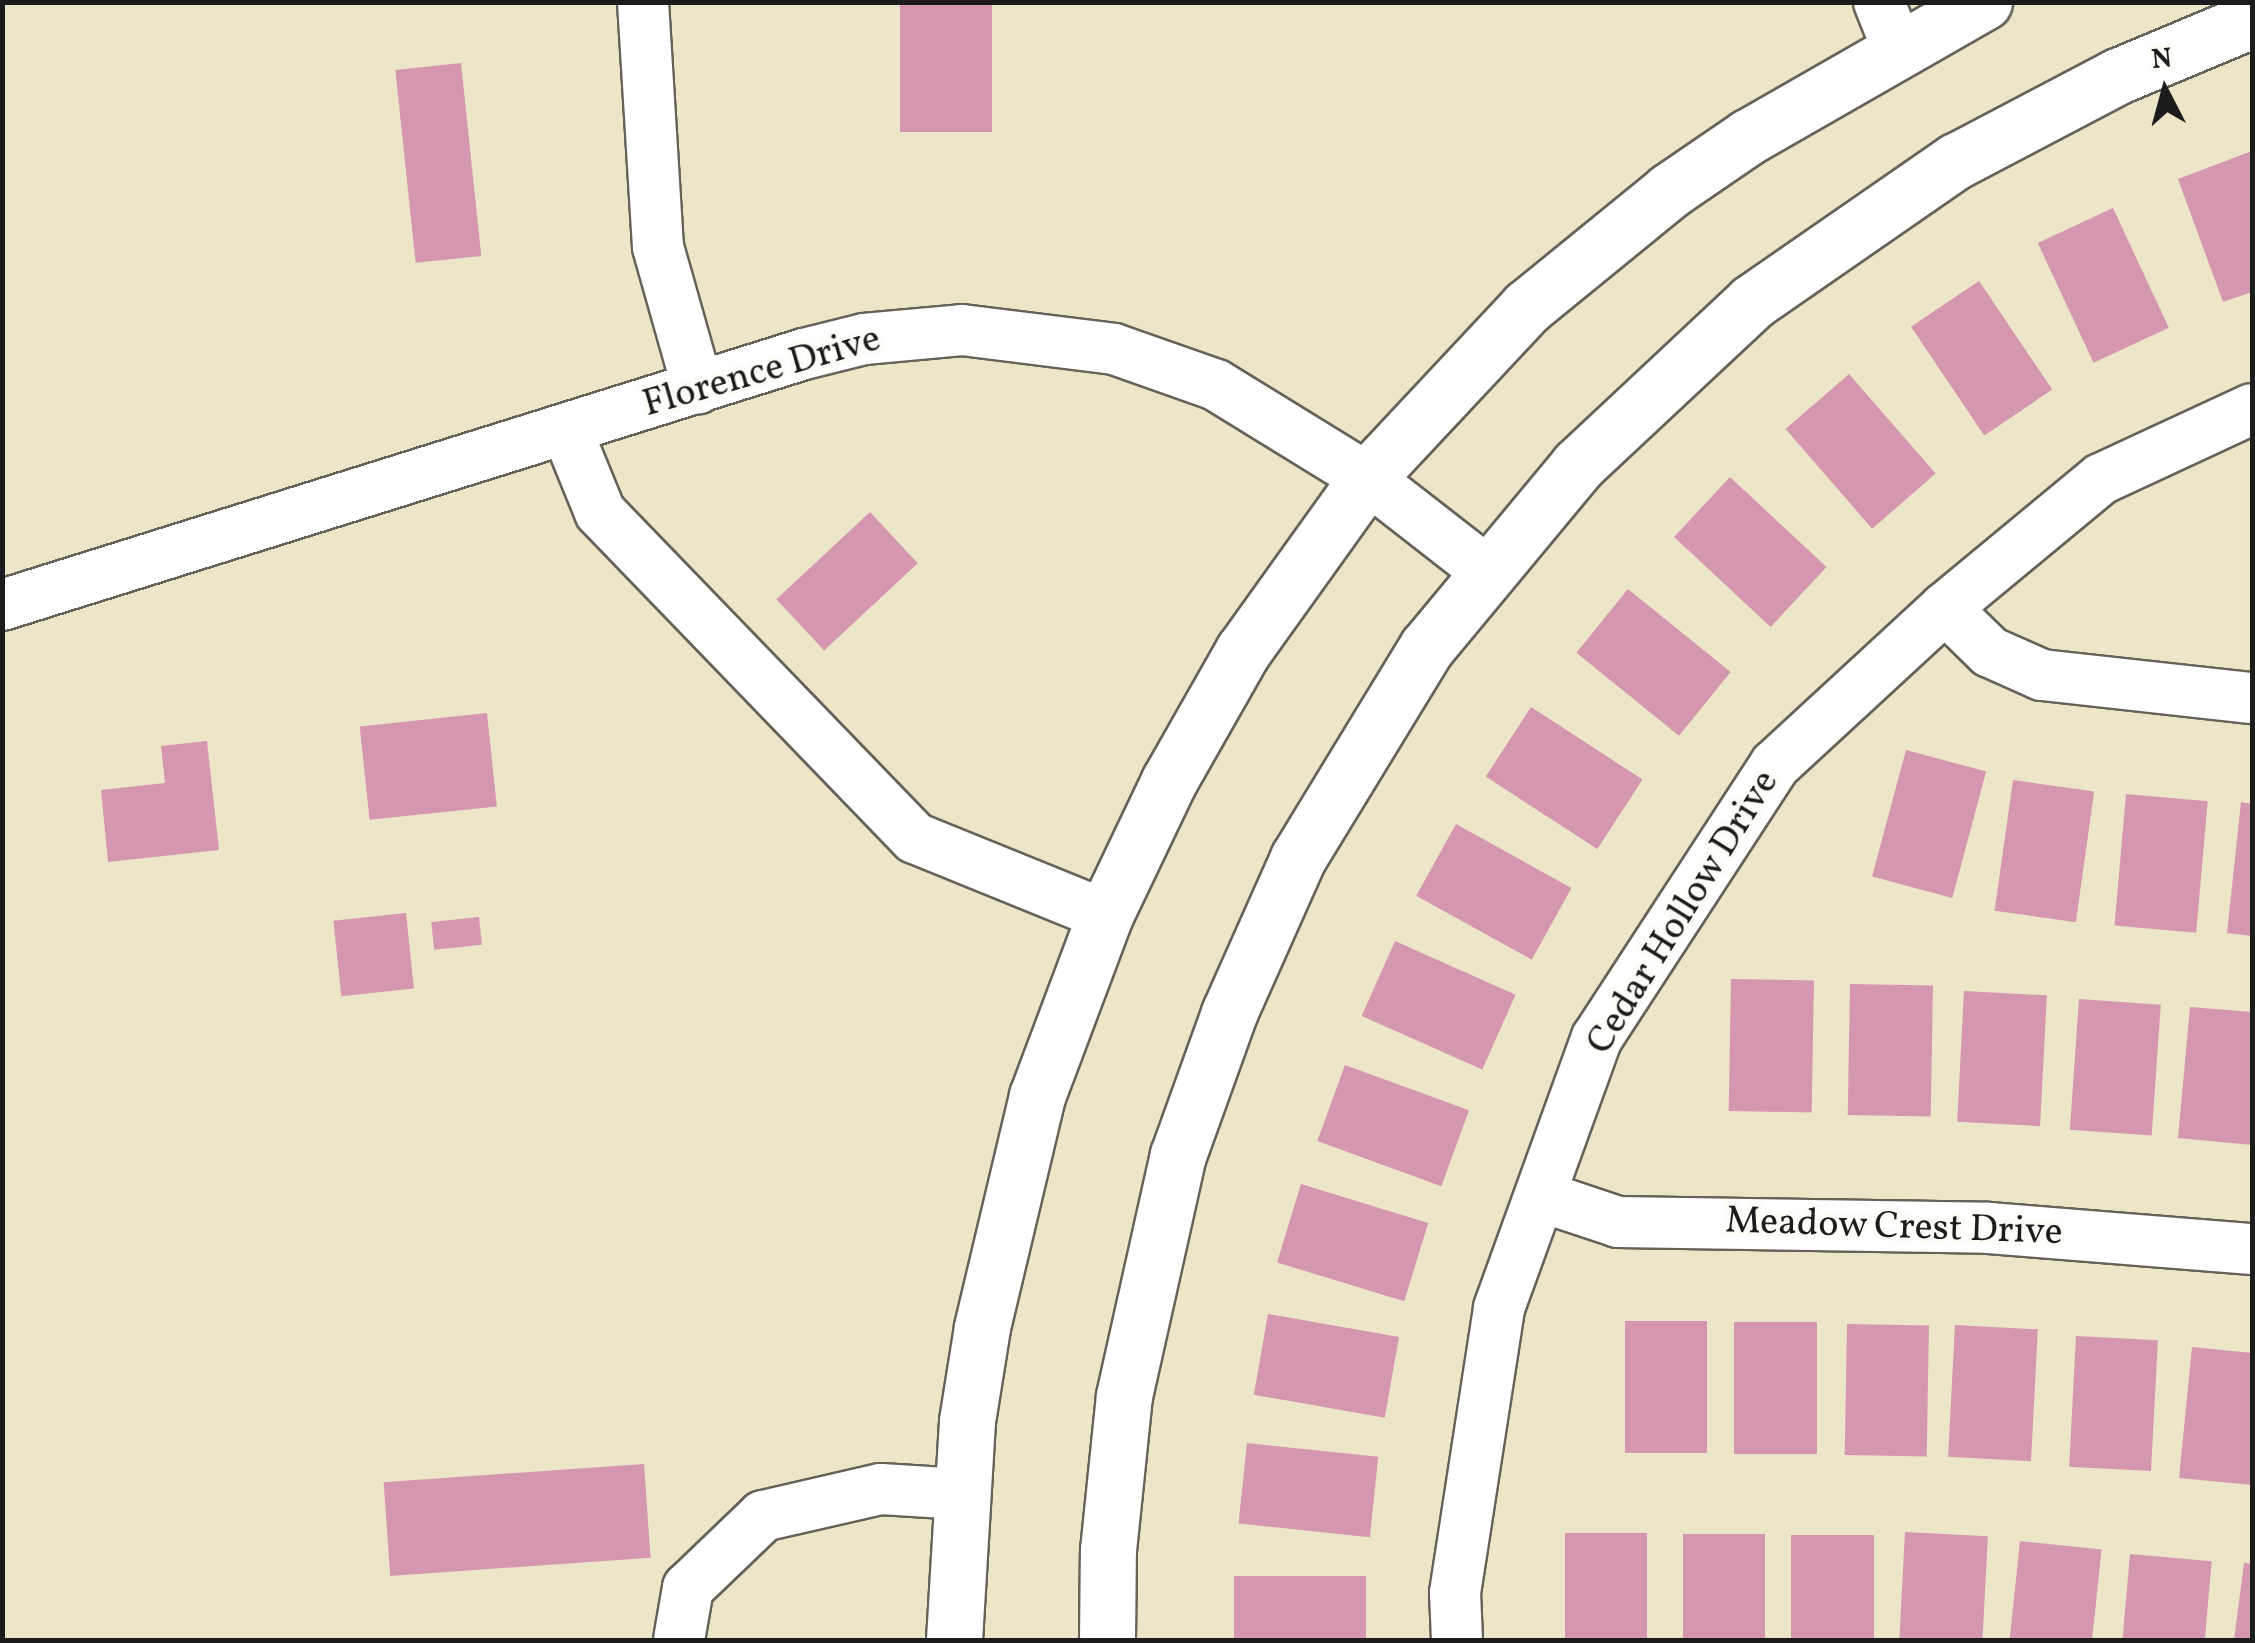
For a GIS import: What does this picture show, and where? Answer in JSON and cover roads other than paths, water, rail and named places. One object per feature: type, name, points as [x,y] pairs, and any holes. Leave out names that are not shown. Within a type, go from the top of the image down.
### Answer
[{"type":"main road","points":[[954,1640],[961,1494],[982,1326],[1019,1164],[1058,1031],[1105,915],[1207,709],[1270,609],[1367,478],[1462,371],[1598,247],[1748,136],[1888,25],[1984,2]]},
{"type":"main road","points":[[1107,1640],[1115,1473],[1135,1328],[1205,1075],[1298,858],[1383,713],[1485,570],[1652,391],[1819,252],[1956,160],[2040,114],[2252,20]]},
{"type":"street","points":[[643,2],[658,247],[698,388]]},
{"type":"street","name":"Florence Drive","points":[[2,605],[698,388],[864,340],[930,331],[1014,332],[1114,350],[1216,385],[1367,478],[1485,570]]},
{"type":"street","name":"Cedar Hollow Drive","points":[[1457,1640],[1456,1594],[1499,1308],[1597,1038],[1775,765],[1945,608],[2101,479],[2252,410]]},
{"type":"street","points":[[567,431],[600,512],[916,838],[1105,915]]},
{"type":"street","points":[[1945,608],[1990,652],[2042,675],[2252,698]]},
{"type":"street","name":"Meadow Crest Drive","points":[[1540,1196],[1618,1222],[1989,1228],[2252,1249]]},
{"type":"street","points":[[678,1640],[688,1588],[763,1516],[881,1489],[961,1494]]}]
